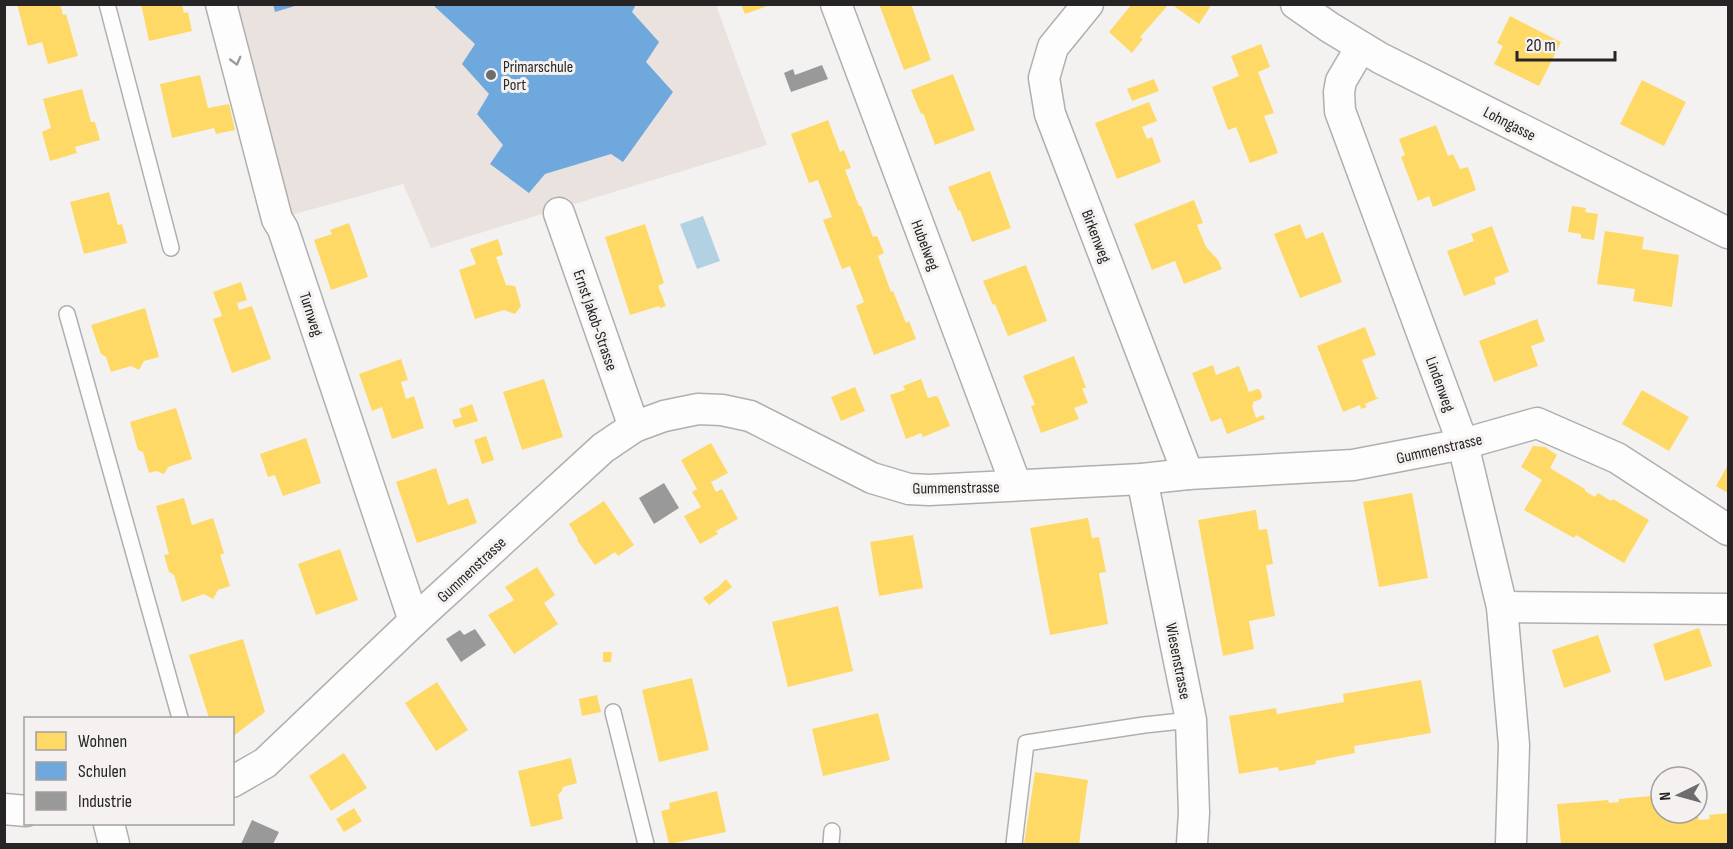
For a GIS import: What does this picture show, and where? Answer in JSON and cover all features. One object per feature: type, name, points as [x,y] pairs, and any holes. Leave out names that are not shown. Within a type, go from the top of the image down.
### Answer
[{"type":"street","name":"Turnweg","points":[[221,4],[278,219],[414,621]]},
{"type":"street","name":"Hubelweg","points":[[836,4],[1016,485]]},
{"type":"street","name":"Birkenweg","points":[[1088,4],[1053,47],[1044,78],[1050,114],[1188,474]]},
{"type":"street","name":"Lohngasse","points":[[1296,4],[1361,47],[1728,233]]},
{"type":"street","name":"Lindenweg","points":[[1361,47],[1341,81],[1340,111],[1464,444],[1502,607],[1514,745],[1510,844]]},
{"type":"street","name":"Ernst Jakob-Strasse","points":[[559,213],[634,427]]},
{"type":"street","name":"Gummenstrasse","points":[[234,781],[265,763],[414,621],[603,448],[634,427],[664,416],[698,409],[722,410],[750,416],[872,478],[909,489],[929,490],[1353,465],[1464,444],[1537,423],[1617,458],[1728,530]]},
{"type":"street","name":"Wiesenstrasse","points":[[1142,479],[1191,720],[1194,813],[1192,844]]},
{"type":"street","points":[[1502,607],[1728,609]]},
{"type":"street","points":[[4,809],[24,811]]},
{"type":"street","points":[[109,825],[114,844]]},
{"type":"lane","points":[[107,4],[171,248]]},
{"type":"lane","points":[[67,314],[180,717]]},
{"type":"lane","points":[[613,712],[646,844]]},
{"type":"lane","points":[[1014,844],[1026,743],[1143,724],[1191,720]]},
{"type":"shaded area","name":"Primarschule Port","points":[[221,5],[716,5],[767,145],[431,248],[403,184],[277,219]]},
{"type":"water","points":[[703,216],[720,261],[697,269],[680,224]]},
{"type":"building: Wohnen","points":[[17,4],[60,4],[63,15],[66,14],[78,56],[48,64],[42,42],[28,46]]},
{"type":"building: Wohnen","points":[[141,4],[182,4],[184,13],[188,12],[192,31],[149,41]]},
{"type":"building: Wohnen","points":[[741,4],[770,4],[770,5],[745,14]]},
{"type":"building: Wohnen","points":[[879,4],[911,4],[931,60],[904,70]]},
{"type":"building: Wohnen","points":[[1132,4],[1169,4],[1140,37],[1143,39],[1132,53],[1109,32]]},
{"type":"building: Wohnen","points":[[1171,4],[1212,4],[1199,24]]},
{"type":"building: Wohnen","points":[[1510,16],[1561,42],[1539,86],[1494,64],[1503,46],[1497,43]]},
{"type":"building: Wohnen","points":[[1261,44],[1270,67],[1258,72],[1274,113],[1264,116],[1278,153],[1250,163],[1236,127],[1228,130],[1212,87],[1239,76],[1231,56]]},
{"type":"building: Wohnen","points":[[953,74],[975,130],[935,145],[911,90]]},
{"type":"building: Wohnen","points":[[200,75],[208,108],[229,104],[235,130],[216,134],[214,128],[172,138],[160,84]]},
{"type":"building: Wohnen","points":[[1154,79],[1159,91],[1132,101],[1127,89]]},
{"type":"building: Wohnen","points":[[1642,80],[1686,102],[1664,146],[1620,124]]},
{"type":"building: Wohnen","points":[[82,89],[91,122],[95,122],[100,140],[75,147],[77,153],[50,161],[42,132],[51,128],[43,99]]},
{"type":"building: Wohnen","points":[[1149,102],[1157,121],[1142,127],[1147,139],[1152,137],[1161,162],[1117,179],[1095,123]]},
{"type":"building: Wohnen","points":[[828,120],[840,152],[844,150],[851,168],[845,170],[859,206],[861,206],[873,237],[877,236],[884,253],[878,256],[891,292],[893,291],[906,323],[909,321],[916,339],[874,355],[856,306],[864,302],[850,266],[842,269],[823,220],[832,217],[818,180],[809,183],[791,134]]},
{"type":"building: Wohnen","points":[[1436,125],[1448,156],[1453,154],[1460,169],[1468,167],[1476,190],[1433,207],[1429,196],[1418,201],[1401,157],[1405,155],[1399,139]]},
{"type":"building: Wohnen","points":[[990,171],[1011,228],[972,242],[948,187]]},
{"type":"building: Wohnen","points":[[109,192],[118,225],[122,224],[127,243],[84,254],[70,202]]},
{"type":"building: Wohnen","points":[[1194,200],[1203,223],[1197,225],[1206,247],[1218,260],[1222,269],[1184,284],[1175,261],[1152,270],[1134,224]]},
{"type":"building: Wohnen","points":[[1572,206],[1586,208],[1585,212],[1598,214],[1594,240],[1581,238],[1581,234],[1568,232]]},
{"type":"building: Wohnen","points":[[349,223],[368,277],[331,290],[314,240],[332,234],[330,230]]},
{"type":"building: Wohnen","points":[[645,224],[664,283],[658,286],[666,306],[630,315],[605,237]]},
{"type":"building: Wohnen","points":[[1300,224],[1306,239],[1323,232],[1342,282],[1300,298],[1274,234]]},
{"type":"building: Wohnen","points":[[1492,226],[1509,272],[1494,278],[1496,284],[1464,296],[1447,251],[1474,241],[1471,234]]},
{"type":"building: Wohnen","points":[[1605,231],[1644,237],[1642,249],[1679,255],[1672,307],[1633,301],[1635,289],[1597,284]]},
{"type":"building: Wohnen","points":[[498,239],[503,255],[496,257],[506,285],[515,286],[521,306],[515,314],[504,310],[475,319],[459,270],[476,264],[470,249]]},
{"type":"building: Wohnen","points":[[1026,265],[1047,321],[1008,336],[983,281]]},
{"type":"building: Wohnen","points":[[241,282],[247,300],[237,303],[239,310],[252,306],[271,359],[232,373],[213,319],[222,316],[213,292]]},
{"type":"building: Wohnen","points":[[145,308],[159,357],[144,361],[139,370],[131,366],[111,372],[106,357],[101,354],[91,325]]},
{"type":"building: Wohnen","points":[[1537,319],[1545,341],[1531,346],[1538,366],[1494,382],[1479,341]]},
{"type":"building: Wohnen","points":[[1365,327],[1376,355],[1362,360],[1376,397],[1379,398],[1365,404],[1367,407],[1361,409],[1360,405],[1343,412],[1317,346]]},
{"type":"building: Wohnen","points":[[1074,356],[1086,388],[1082,388],[1088,403],[1074,408],[1079,419],[1041,433],[1031,406],[1035,405],[1023,376]]},
{"type":"building: Wohnen","points":[[401,359],[408,380],[401,382],[406,399],[414,396],[424,428],[392,439],[382,407],[372,411],[359,374]]},
{"type":"building: Wohnen","points":[[1213,365],[1216,375],[1239,366],[1249,392],[1260,390],[1261,399],[1253,402],[1252,406],[1256,418],[1263,415],[1265,419],[1227,434],[1221,418],[1211,422],[1192,373]]},
{"type":"building: Wohnen","points":[[544,379],[563,437],[522,450],[503,392]]},
{"type":"building: Wohnen","points":[[921,379],[928,398],[938,397],[950,426],[923,437],[921,433],[906,439],[890,395],[905,390],[903,386]]},
{"type":"building: Wohnen","points":[[855,387],[865,411],[841,421],[831,397]]},
{"type":"building: Wohnen","points":[[1642,390],[1689,417],[1669,451],[1622,424]]},
{"type":"building: Wohnen","points":[[472,404],[478,421],[455,428],[452,420],[462,417],[459,409]]},
{"type":"building: Wohnen","points":[[176,408],[192,459],[168,467],[164,474],[156,471],[149,473],[143,452],[138,450],[130,422]]},
{"type":"building: Wohnen","points":[[486,436],[494,460],[482,464],[474,440]]},
{"type":"building: Wohnen","points":[[306,438],[321,483],[283,496],[275,475],[268,477],[260,454]]},
{"type":"building: Wohnen","points":[[711,443],[728,473],[711,482],[716,492],[722,489],[738,519],[716,531],[718,534],[700,544],[684,516],[701,507],[692,492],[697,489],[681,460]]},
{"type":"building: Wohnen","points":[[1533,446],[1545,447],[1557,455],[1550,468],[1585,491],[1595,497],[1598,493],[1611,501],[1613,499],[1649,520],[1624,563],[1576,535],[1574,538],[1524,510],[1542,480],[1521,467]]},
{"type":"building: Wohnen","points":[[1728,465],[1728,493],[1716,486]]},
{"type":"building: Wohnen","points":[[436,468],[448,505],[468,498],[477,523],[417,543],[396,482]]},
{"type":"building: Wohnen","points":[[1412,493],[1428,578],[1379,587],[1363,502]]},
{"type":"building: Wohnen","points":[[184,498],[192,525],[213,518],[224,553],[220,555],[230,586],[218,590],[213,599],[204,594],[182,602],[174,575],[169,572],[164,555],[169,554],[156,506]]},
{"type":"building: Wohnen","points":[[604,501],[634,545],[618,556],[615,552],[595,565],[577,540],[569,524]]},
{"type":"building: Wohnen","points":[[1256,510],[1259,530],[1267,529],[1273,564],[1266,565],[1275,616],[1249,621],[1254,649],[1223,656],[1198,520]]},
{"type":"building: Wohnen","points":[[1088,518],[1092,538],[1099,537],[1106,572],[1099,573],[1108,624],[1050,635],[1030,528]]},
{"type":"building: Wohnen","points":[[913,535],[923,588],[879,596],[870,542]]},
{"type":"building: Wohnen","points":[[340,549],[358,600],[316,615],[298,564]]},
{"type":"building: Wohnen","points":[[537,567],[555,595],[544,603],[558,624],[514,654],[488,615],[514,600],[505,587]]},
{"type":"building: Wohnen","points":[[726,579],[732,587],[709,605],[703,598]]},
{"type":"building: Wohnen","points":[[838,606],[853,671],[788,687],[772,622]]},
{"type":"building: Wohnen","points":[[1699,628],[1712,666],[1665,681],[1653,644]]},
{"type":"building: Wohnen","points":[[1598,635],[1611,672],[1564,688],[1552,650]]},
{"type":"building: Wohnen","points":[[243,639],[265,712],[234,735],[234,717],[209,717],[189,655]]},
{"type":"building: Wohnen","points":[[603,652],[612,652],[611,662],[603,662]]},
{"type":"building: Wohnen","points":[[692,678],[709,750],[659,762],[642,690]]},
{"type":"building: Wohnen","points":[[1421,680],[1431,733],[1354,746],[1355,753],[1315,761],[1316,764],[1279,771],[1278,767],[1239,774],[1229,716],[1276,708],[1277,714],[1344,702],[1343,694]]},
{"type":"building: Wohnen","points":[[437,682],[468,730],[436,751],[405,703]]},
{"type":"building: Wohnen","points":[[597,695],[601,712],[582,716],[579,699]]},
{"type":"building: Wohnen","points":[[878,713],[890,760],[823,776],[812,729]]},
{"type":"building: Wohnen","points":[[344,753],[367,788],[331,811],[309,776]]},
{"type":"building: Wohnen","points":[[571,758],[577,783],[563,787],[558,795],[563,819],[531,827],[518,771]]},
{"type":"building: Wohnen","points":[[1035,772],[1088,780],[1079,844],[1024,844]]},
{"type":"building: Wohnen","points":[[717,791],[726,832],[669,844],[661,811],[670,809],[669,803]]},
{"type":"building: Wohnen","points":[[1649,796],[1649,825],[1709,825],[1709,815],[1728,813],[1728,844],[1561,844],[1557,804],[1608,800],[1609,803],[1619,802],[1619,799]]},
{"type":"building: Wohnen","points":[[354,808],[362,821],[344,832],[336,819]]},
{"type":"building: Schulen","points":[[273,4],[298,4],[298,5],[275,12]]},
{"type":"building: Schulen","points":[[432,4],[636,4],[632,12],[659,42],[646,62],[673,92],[623,162],[611,154],[545,174],[529,193],[490,164],[503,145],[477,114],[489,94],[462,64],[475,44]]},
{"type":"building: Industrie","points":[[822,65],[828,79],[791,92],[784,73],[793,69],[795,75]]},
{"type":"building: Industrie","points":[[664,483],[679,508],[654,524],[639,498]]},
{"type":"building: Industrie","points":[[475,629],[486,645],[461,662],[446,639],[460,630],[464,635]]},
{"type":"building: Industrie","points":[[252,820],[279,832],[273,844],[241,844]]},
{"type":"place","name":"Primarschule Port","points":[[491,75]]}]
